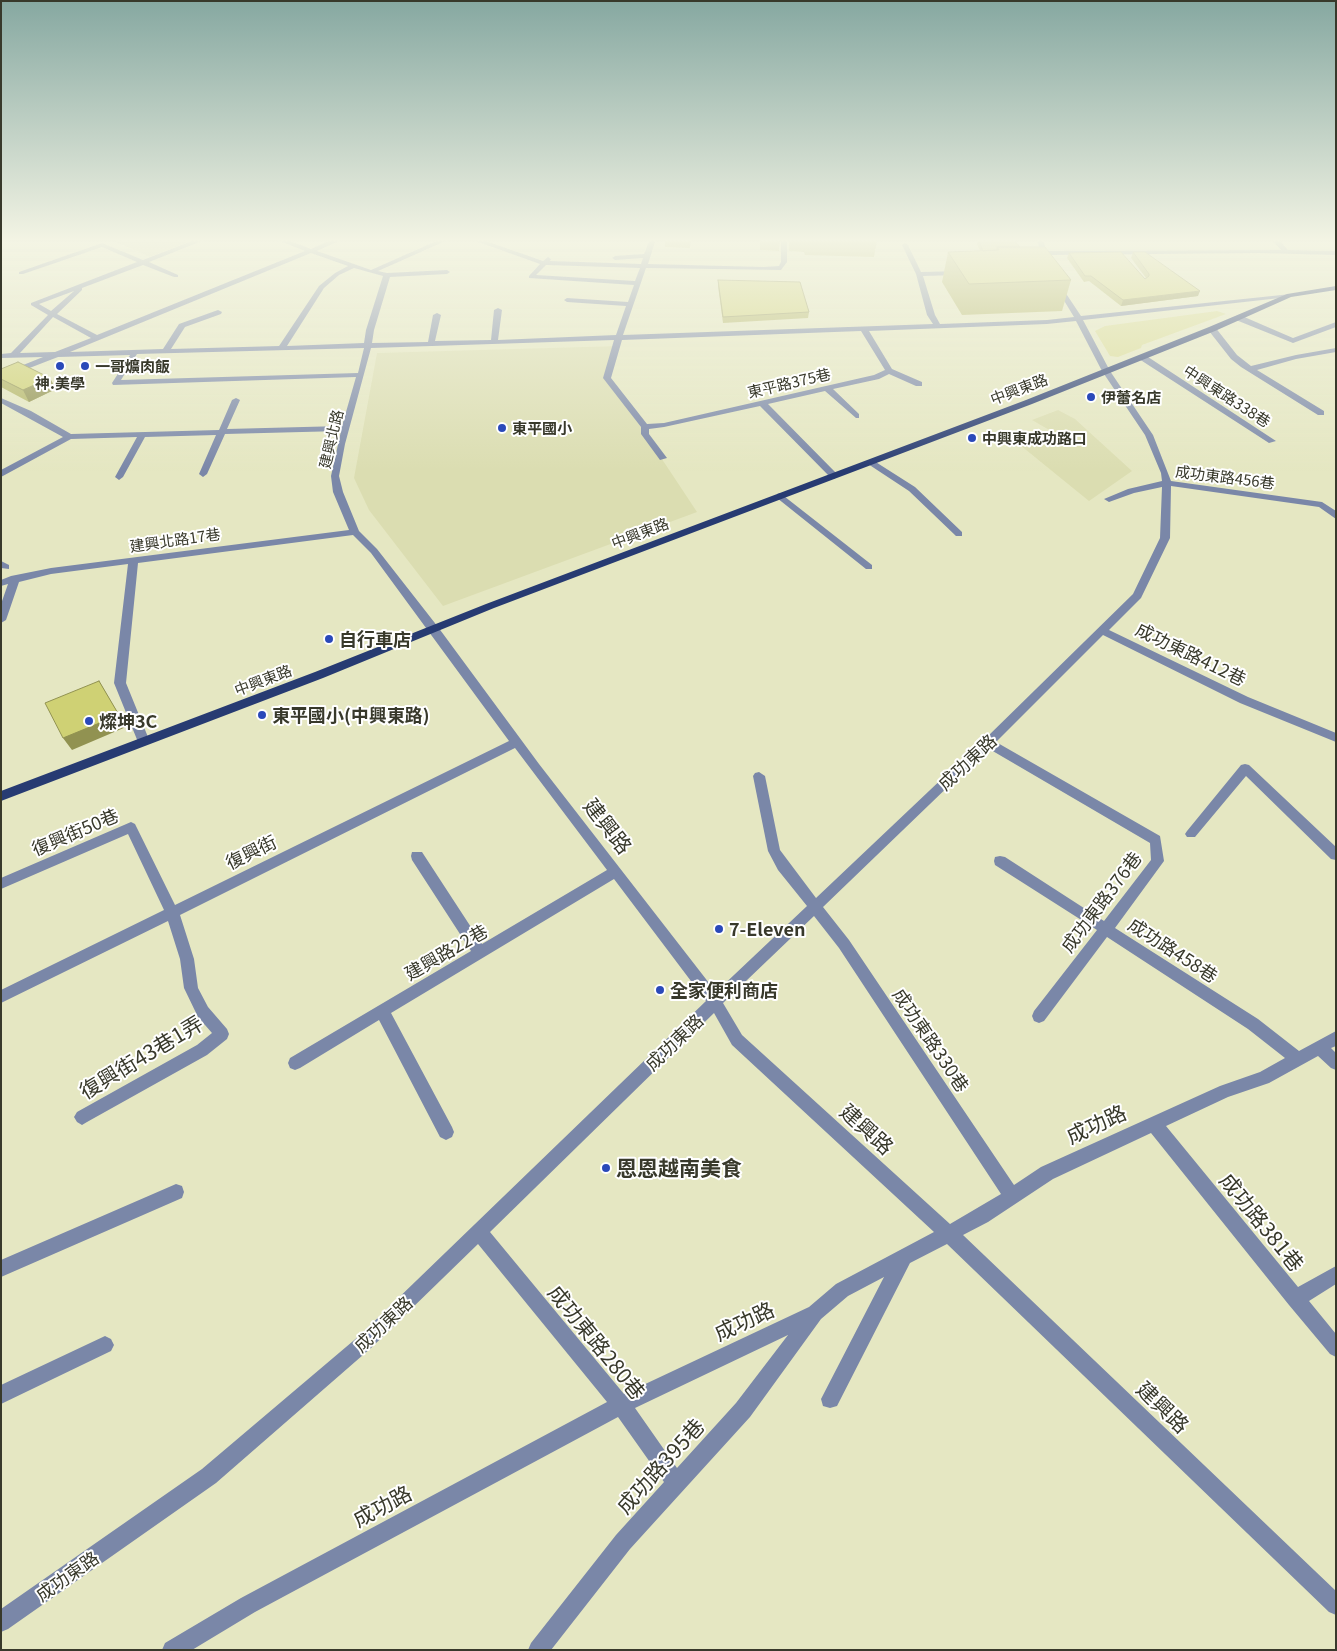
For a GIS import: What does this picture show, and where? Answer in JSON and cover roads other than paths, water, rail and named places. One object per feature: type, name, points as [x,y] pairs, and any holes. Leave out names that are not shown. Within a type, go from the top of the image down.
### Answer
[{"type":"main road","name":"中興東路","points":[[1,796],[499,603],[871,462],[1243,316]]},
{"type":"street","points":[[13,356],[50,316]]},
{"type":"street","points":[[56,316],[95,337]]},
{"type":"street","points":[[1,376],[148,316]]},
{"type":"street","points":[[166,350],[182,326],[208,316]]},
{"type":"street","points":[[282,347],[302,316]]},
{"type":"street","name":"建興北路","points":[[374,316],[336,476],[338,492],[355,532],[374,551],[434,629]]},
{"type":"street","points":[[431,343],[437,316]]},
{"type":"street","points":[[494,342],[497,316]]},
{"type":"street","points":[[627,316],[619,337],[608,378],[645,427],[645,434],[663,458]]},
{"type":"street","points":[[932,316],[938,326]]},
{"type":"street","name":"成功東路","points":[[1,1622],[209,1476],[365,1342],[715,1002],[952,776],[990,744],[991,740],[1137,596],[1162,548],[1165,538],[1167,483],[1160,458],[1149,435],[1106,371],[1077,316]]},
{"type":"street","points":[[1,356],[864,329],[1079,319],[1105,316]]},
{"type":"street","points":[[1239,318],[1293,341],[1336,324]]},
{"type":"street","points":[[864,329],[890,372],[919,384]]},
{"type":"street","points":[[1212,329],[1234,357],[1321,413]]},
{"type":"street","points":[[1250,369],[1296,357],[1336,350]]},
{"type":"street","points":[[135,352],[116,383],[361,375]]},
{"type":"street","name":"中興東路338巷","points":[[1142,357],[1272,441]]},
{"type":"street","name":"東平路375巷","points":[[645,427],[664,425],[876,378],[890,372]]},
{"type":"street","points":[[827,388],[856,416]]},
{"type":"street","points":[[1,400],[28,413],[68,437]]},
{"type":"street","points":[[203,474],[236,400]]},
{"type":"street","points":[[762,403],[834,476]]},
{"type":"street","points":[[1,474],[68,437],[346,428]]},
{"type":"street","points":[[119,478],[142,435]]},
{"type":"street","points":[[871,462],[912,490],[959,534]]},
{"type":"street","name":"成功東路456巷","points":[[1109,499],[1167,483],[1322,505],[1336,516]]},
{"type":"street","points":[[780,496],[869,567]]},
{"type":"street","name":"建興北路17巷","points":[[1,583],[51,571],[133,562],[355,532]]},
{"type":"street","points":[[133,562],[120,683],[144,742]]},
{"type":"street","points":[[1,620],[16,578]]},
{"type":"street","name":"建興路","points":[[434,629],[517,742],[715,1002],[737,1040],[949,1234],[1336,1605]]},
{"type":"street","name":"成功東路412巷","points":[[1103,631],[1263,708],[1336,738]]},
{"type":"street","name":"復興街","points":[[1,997],[517,742]]},
{"type":"street","name":"成功東路376巷","points":[[990,744],[1156,840],[1158,861],[1039,1016]]},
{"type":"street","points":[[1191,834],[1245,768],[1336,855]]},
{"type":"street","name":"成功東路330巷","points":[[759,776],[774,851],[783,866],[844,944],[1012,1196]]},
{"type":"street","name":"復興街50巷","points":[[1,884],[131,827],[172,912]]},
{"type":"street","points":[[417,856],[480,953]]},
{"type":"street","name":"成功路458巷","points":[[1000,861],[1090,917],[1253,1024],[1298,1060]]},
{"type":"street","name":"建興路22巷","points":[[295,1063],[615,872]]},
{"type":"street","name":"復興街43巷1弄","points":[[82,1117],[202,1050],[222,1034],[203,1012],[191,988],[187,959],[172,912]]},
{"type":"street","points":[[382,1011],[446,1132]]},
{"type":"street","name":"成功路","points":[[172,1650],[248,1605],[621,1405],[816,1313],[842,1290],[982,1216],[1047,1173],[1224,1091],[1264,1078],[1336,1038]]},
{"type":"street","points":[[1320,1047],[1336,1063]]},
{"type":"street","name":"成功路381巷","points":[[1153,1123],[1336,1348]]},
{"type":"street","points":[[1,1269],[176,1192]]},
{"type":"street","name":"成功東路280巷","points":[[479,1232],[621,1405],[676,1482]]},
{"type":"street","points":[[830,1399],[904,1257]]},
{"type":"street","points":[[1295,1299],[1336,1274]]},
{"type":"street","name":"成功路395巷","points":[[538,1650],[623,1542],[743,1410],[816,1313]]},
{"type":"street","points":[[1,1395],[105,1345]]},
{"type":"place","name":"神.美學","points":[[60,366]]},
{"type":"place","name":"一哥爌肉飯","points":[[85,366]]},
{"type":"place","name":"伊蕾名店","points":[[1091,397]]},
{"type":"place","name":"東平國小","points":[[502,428]]},
{"type":"place","name":"中興東成功路口","points":[[972,438]]},
{"type":"place","name":"自行車店","points":[[329,639]]},
{"type":"place","name":"東平國小(中興東路)","points":[[262,715]]},
{"type":"place","name":"燦坤3C","points":[[89,721]]},
{"type":"place","name":"7-Eleven","points":[[719,929]]},
{"type":"place","name":"全家便利商店","points":[[660,990]]},
{"type":"place","name":"恩恩越南美食","points":[[606,1168]]}]
